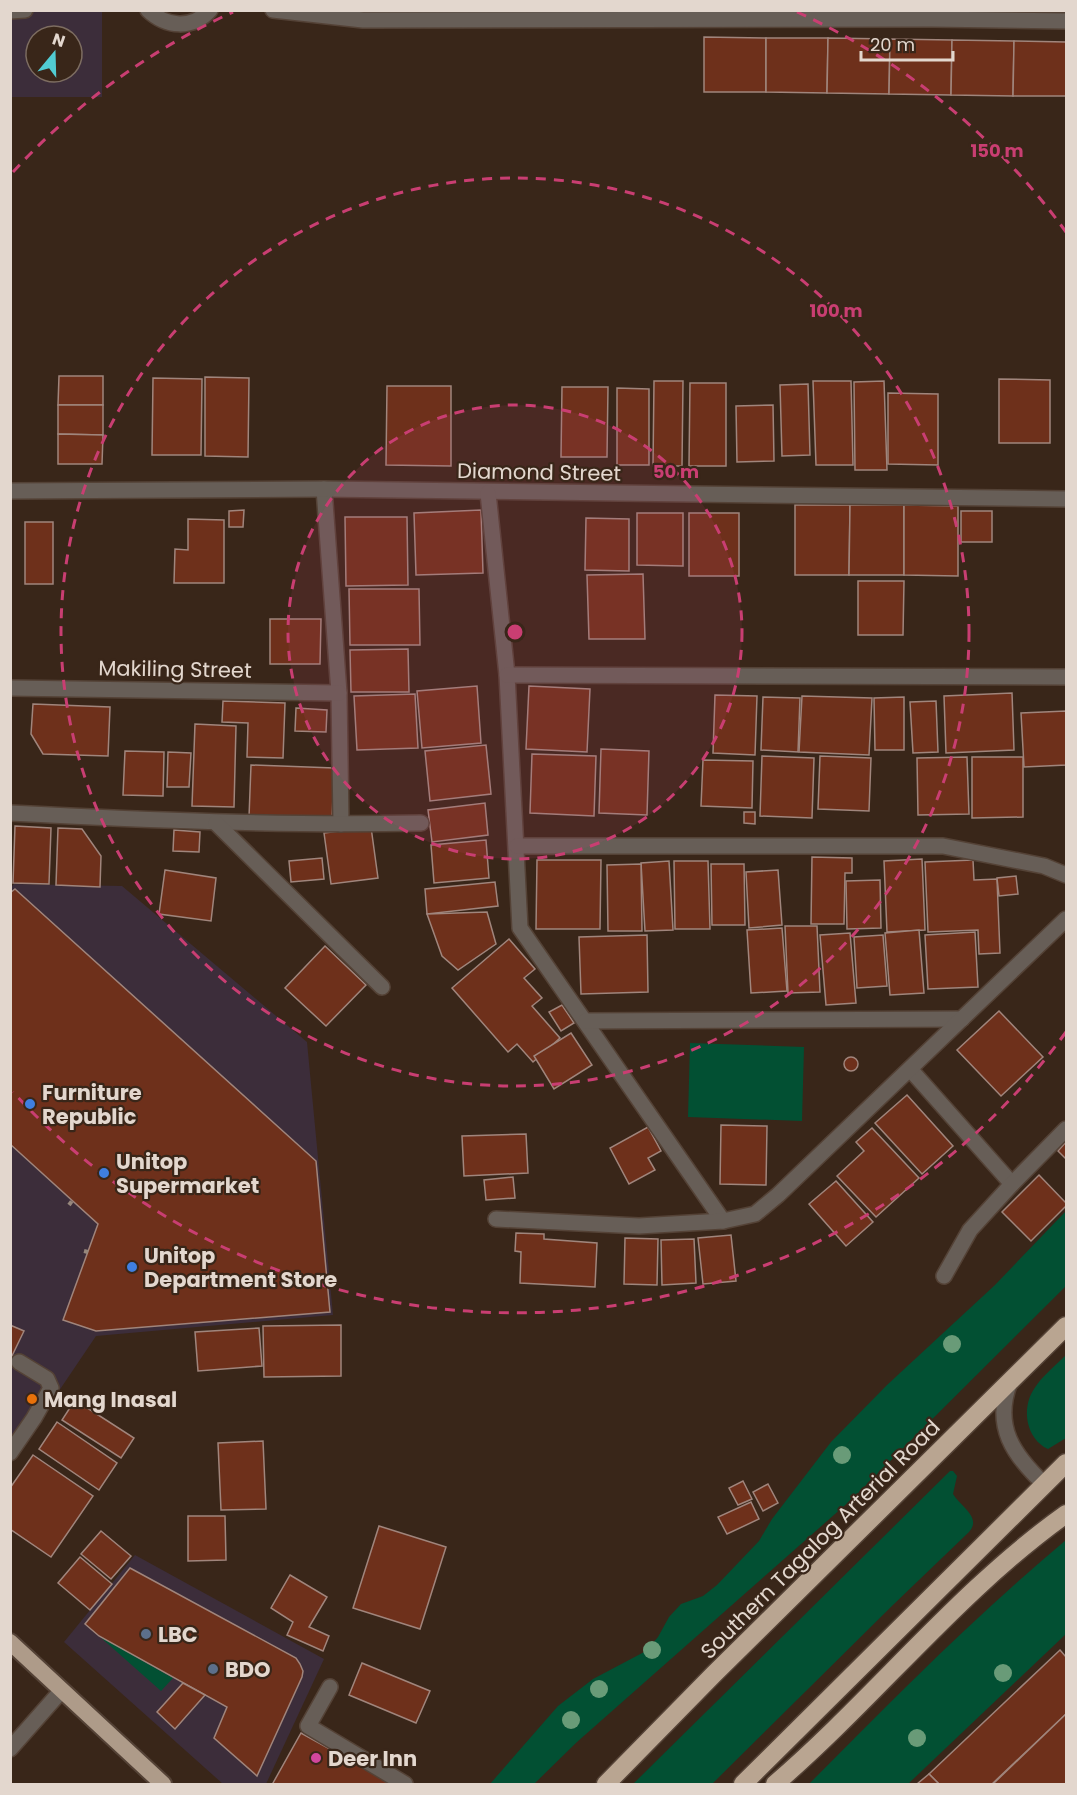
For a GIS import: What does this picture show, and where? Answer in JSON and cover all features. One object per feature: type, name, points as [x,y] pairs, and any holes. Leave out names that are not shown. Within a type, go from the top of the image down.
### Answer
[{"type":"highway","name":"Southern Tagalog Arterial Road","points":[[606,1785],[714,1674],[1066,1326]]},
{"type":"highway","points":[[743,1785],[1066,1463]]},
{"type":"highway","points":[[775,1785],[978,1587],[1066,1514]]},
{"type":"highway","points":[[10,1642],[163,1785]]},
{"type":"street","points":[[10,11],[25,10]]},
{"type":"street","points":[[148,10],[161,21],[176,25],[191,23],[205,16],[210,10]]},
{"type":"street","points":[[273,10],[363,20],[932,19],[1066,21]]},
{"type":"street","points":[[324,489],[339,693],[341,824]]},
{"type":"street","name":"Diamond Street","points":[[10,491],[324,489],[1066,499]]},
{"type":"street","points":[[488,493],[507,675],[520,928],[723,1221]]},
{"type":"street","points":[[507,675],[1066,677]]},
{"type":"street","name":"Makiling Street","points":[[10,688],[339,693]]},
{"type":"street","points":[[10,813],[216,823],[421,823]]},
{"type":"street","points":[[216,823],[382,987]]},
{"type":"street","points":[[517,846],[943,846],[1044,866],[1066,875]]},
{"type":"street","points":[[496,1219],[639,1226],[723,1221],[755,1214],[778,1195],[1066,919]]},
{"type":"street","points":[[586,1021],[962,1019]]},
{"type":"street","points":[[910,1069],[1012,1184]]},
{"type":"street","points":[[944,1276],[970,1230],[1066,1129]]},
{"type":"street","points":[[10,1453],[51,1388],[46,1379],[20,1362]]},
{"type":"street","points":[[1010,1382],[1004,1402],[1005,1428],[1021,1460],[1045,1485]]},
{"type":"street","points":[[330,1687],[308,1726],[405,1785]]},
{"type":"street","points":[[10,1749],[62,1690]]},
{"type":"shaded area","points":[[11,11],[102,11],[102,97],[11,97]]},
{"type":"shaded area","points":[[14,884],[122,886],[307,1042],[333,1315],[96,1336],[11,1462],[11,887]]},
{"type":"shaded area","points":[[135,1555],[324,1659],[266,1784],[223,1784],[64,1642]]},
{"type":"green space","points":[[690,1043],[804,1047],[802,1121],[688,1117]]},
{"type":"green space","points":[[1066,1211],[1066,1286],[852,1499],[577,1742],[534,1784],[490,1784],[558,1706],[593,1679],[646,1651],[658,1637],[669,1617],[681,1604],[703,1596],[717,1585],[759,1541],[772,1519],[831,1442],[887,1385],[995,1285]]},
{"type":"green space","points":[[1066,1355],[1066,1438],[1048,1449],[1030,1431],[1028,1405],[1037,1384]]},
{"type":"green space","points":[[950,1471],[957,1476],[953,1494],[972,1517],[972,1527],[969,1532],[712,1784],[633,1784]]},
{"type":"green space","points":[[1066,1540],[1066,1634],[908,1784],[809,1784],[967,1628]]},
{"type":"green space","points":[[99,1636],[173,1678],[161,1691]]},
{"type":"building","points":[[704,37],[766,38],[766,92],[704,92]]},
{"type":"building","points":[[766,38],[828,38],[827,93],[766,92]]},
{"type":"building","points":[[828,38],[890,39],[889,94],[827,93]]},
{"type":"building","points":[[890,39],[952,40],[951,95],[889,94]]},
{"type":"building","points":[[952,40],[1014,41],[1013,96],[951,95]]},
{"type":"building","points":[[1014,41],[1066,42],[1066,96],[1013,96]]},
{"type":"building","points":[[59,376],[103,376],[103,405],[58,405]]},
{"type":"building","points":[[205,377],[249,378],[248,457],[205,456]]},
{"type":"building","points":[[153,378],[202,379],[201,455],[152,455]]},
{"type":"building","points":[[999,379],[1050,380],[1050,443],[999,443]]},
{"type":"building","points":[[654,381],[683,381],[682,466],[653,466]]},
{"type":"building","points":[[813,381],[851,381],[853,465],[816,465]]},
{"type":"building","points":[[884,381],[887,470],[855,470],[854,382]]},
{"type":"building","points":[[690,383],[726,383],[726,466],[689,466]]},
{"type":"building","points":[[808,384],[810,455],[782,456],[780,385]]},
{"type":"building","points":[[387,386],[451,386],[451,466],[386,465]]},
{"type":"building","points":[[562,387],[608,387],[607,457],[561,457]]},
{"type":"building","points":[[617,388],[649,389],[649,465],[617,465]]},
{"type":"building","points":[[888,393],[938,394],[938,465],[888,464]]},
{"type":"building","points":[[58,405],[103,405],[103,435],[58,434]]},
{"type":"building","points":[[773,405],[774,461],[737,462],[736,406]]},
{"type":"building","points":[[58,434],[103,435],[102,464],[58,464]]},
{"type":"building","points":[[795,505],[850,505],[849,575],[795,575]]},
{"type":"building","points":[[850,505],[904,505],[904,575],[849,575]]},
{"type":"building","points":[[904,505],[958,506],[958,576],[904,575]]},
{"type":"building","points":[[244,510],[243,527],[229,527],[229,511]]},
{"type":"building","points":[[481,510],[483,573],[416,575],[414,513]]},
{"type":"building","points":[[961,511],[992,511],[992,542],[961,542]]},
{"type":"building","points":[[637,513],[683,513],[683,566],[637,565]]},
{"type":"building","points":[[689,513],[739,513],[739,576],[689,576]]},
{"type":"building","points":[[345,517],[407,517],[408,585],[346,586]]},
{"type":"building","points":[[586,518],[629,519],[629,571],[585,570]]},
{"type":"building","points":[[188,519],[224,520],[224,583],[174,583],[175,549],[188,550]]},
{"type":"building","points":[[25,522],[53,522],[53,584],[25,584]]},
{"type":"building","points":[[643,574],[645,639],[589,639],[587,575]]},
{"type":"building","points":[[858,581],[904,581],[903,635],[858,635]]},
{"type":"building","points":[[349,589],[419,589],[420,645],[350,645]]},
{"type":"building","points":[[270,619],[321,619],[320,664],[270,664]]},
{"type":"building","points":[[408,649],[409,692],[351,692],[350,650]]},
{"type":"building","points":[[477,686],[481,743],[422,748],[417,691]]},
{"type":"building","points":[[529,686],[590,689],[587,752],[526,749]]},
{"type":"building","points":[[1012,693],[1014,750],[946,753],[944,696]]},
{"type":"building","points":[[415,694],[418,748],[357,750],[354,696]]},
{"type":"building","points":[[715,695],[757,696],[755,755],[713,753]]},
{"type":"building","points":[[802,696],[872,698],[869,755],[799,752]]},
{"type":"building","points":[[763,697],[800,698],[798,752],[761,750]]},
{"type":"building","points":[[904,697],[904,750],[875,750],[874,698]]},
{"type":"building","points":[[223,701],[285,703],[283,758],[247,757],[248,723],[222,722]]},
{"type":"building","points":[[936,701],[938,752],[913,753],[910,702]]},
{"type":"building","points":[[33,704],[110,707],[108,756],[43,754],[31,734]]},
{"type":"building","points":[[296,708],[327,710],[326,732],[295,731]]},
{"type":"building","points":[[1066,711],[1066,765],[1024,767],[1021,713]]},
{"type":"building","points":[[195,724],[236,726],[234,807],[192,806]]},
{"type":"building","points":[[486,745],[491,794],[430,801],[425,751]]},
{"type":"building","points":[[601,749],[649,751],[647,815],[599,813]]},
{"type":"building","points":[[125,751],[164,752],[163,796],[123,795]]},
{"type":"building","points":[[168,752],[191,753],[189,787],[167,787]]},
{"type":"building","points":[[532,754],[596,756],[594,816],[530,813]]},
{"type":"building","points":[[762,756],[814,758],[812,818],[760,816]]},
{"type":"building","points":[[820,756],[871,758],[869,811],[818,809]]},
{"type":"building","points":[[967,757],[969,814],[918,815],[917,758]]},
{"type":"building","points":[[972,757],[1023,757],[1023,817],[972,818]]},
{"type":"building","points":[[703,760],[753,761],[752,808],[701,806]]},
{"type":"building","points":[[251,765],[334,768],[332,821],[249,817]]},
{"type":"building","points":[[485,803],[488,835],[432,842],[428,810]]},
{"type":"building","points":[[744,812],[755,812],[755,824],[744,823]]},
{"type":"building","points":[[15,826],[51,828],[49,884],[13,883]]},
{"type":"building","points":[[371,827],[378,878],[331,884],[324,833]]},
{"type":"building","points":[[58,828],[82,829],[101,856],[100,887],[56,885]]},
{"type":"building","points":[[174,830],[200,832],[199,852],[173,851]]},
{"type":"building","points":[[486,840],[489,878],[434,883],[431,845]]},
{"type":"building","points":[[812,857],[852,858],[852,873],[845,873],[844,924],[811,924]]},
{"type":"building","points":[[322,858],[324,879],[291,882],[289,861]]},
{"type":"building","points":[[922,859],[925,930],[887,932],[884,861]]},
{"type":"building","points":[[537,860],[601,860],[600,929],[536,929]]},
{"type":"building","points":[[973,860],[974,880],[997,879],[1000,953],[979,954],[978,930],[928,932],[925,862]]},
{"type":"building","points":[[669,861],[673,930],[645,931],[641,863]]},
{"type":"building","points":[[674,861],[708,861],[710,929],[675,929]]},
{"type":"building","points":[[641,864],[642,931],[608,931],[607,865]]},
{"type":"building","points":[[711,864],[744,864],[745,925],[712,925]]},
{"type":"building","points":[[165,870],[216,878],[211,921],[159,914]]},
{"type":"building","points":[[778,870],[782,925],[749,928],[746,872]]},
{"type":"building","points":[[1016,876],[1018,894],[999,896],[997,878]]},
{"type":"building","points":[[880,880],[881,928],[847,929],[846,881]]},
{"type":"building","points":[[495,882],[498,906],[427,914],[425,889]]},
{"type":"building","points":[[15,889],[316,1161],[330,1312],[96,1331],[63,1320],[98,1224],[10,1144],[10,893]]},
{"type":"building","points":[[487,912],[496,944],[458,970],[442,956],[427,914]]},
{"type":"building","points":[[785,926],[817,926],[820,992],[788,993]]},
{"type":"building","points":[[782,928],[787,991],[751,993],[747,930]]},
{"type":"building","points":[[919,930],[924,993],[890,995],[885,933]]},
{"type":"building","points":[[975,932],[978,987],[928,989],[925,935]]},
{"type":"building","points":[[850,933],[856,1003],[826,1005],[820,935]]},
{"type":"building","points":[[647,935],[648,992],[581,994],[579,937]]},
{"type":"building","points":[[883,935],[887,986],[857,988],[854,937]]},
{"type":"building","points":[[509,939],[535,969],[524,978],[542,998],[532,1006],[560,1038],[533,1062],[517,1044],[508,1052],[452,988]]},
{"type":"building","points":[[325,946],[366,985],[326,1026],[285,988]]},
{"type":"building","points":[[562,1005],[574,1023],[561,1031],[549,1012]]},
{"type":"building","points":[[999,1011],[1043,1057],[1001,1096],[957,1050]]},
{"type":"building","points":[[571,1033],[592,1065],[554,1089],[534,1056]]},
{"type":"building","points":[[848,1057],[854,1057],[858,1064],[854,1071],[848,1071],[844,1067],[844,1061]]},
{"type":"building","points":[[907,1095],[953,1146],[922,1174],[875,1123]]},
{"type":"building","points":[[721,1125],[767,1126],[766,1185],[720,1184]]},
{"type":"building","points":[[648,1127],[661,1151],[648,1158],[655,1170],[629,1184],[610,1148]]},
{"type":"building","points":[[872,1128],[919,1178],[876,1217],[837,1176],[864,1151],[856,1142]]},
{"type":"building","points":[[526,1134],[528,1173],[464,1176],[462,1136]]},
{"type":"building","points":[[1066,1142],[1066,1159],[1058,1151]]},
{"type":"building","points":[[1039,1175],[1066,1203],[1066,1206],[1031,1241],[1002,1212]]},
{"type":"building","points":[[513,1177],[515,1198],[486,1200],[484,1180]]},
{"type":"building","points":[[836,1181],[873,1222],[846,1246],[809,1204]]},
{"type":"building","points":[[516,1233],[544,1234],[544,1239],[597,1243],[595,1287],[520,1283],[521,1252],[515,1251]]},
{"type":"building","points":[[731,1235],[736,1281],[703,1284],[698,1238]]},
{"type":"building","points":[[625,1238],[658,1239],[657,1285],[624,1284]]},
{"type":"building","points":[[694,1239],[696,1283],[662,1285],[661,1240]]},
{"type":"building","points":[[10,1325],[24,1331],[10,1360]]},
{"type":"building","points":[[341,1325],[341,1376],[264,1377],[263,1326]]},
{"type":"building","points":[[259,1328],[262,1366],[198,1371],[195,1332]]},
{"type":"building","points":[[75,1400],[134,1438],[121,1458],[62,1420]]},
{"type":"building","points":[[57,1422],[117,1463],[99,1490],[39,1449]]},
{"type":"building","points":[[263,1441],[266,1509],[221,1510],[218,1443]]},
{"type":"building","points":[[33,1455],[93,1496],[51,1557],[10,1529],[10,1488]]},
{"type":"building","points":[[743,1481],[752,1499],[738,1505],[729,1488]]},
{"type":"building","points":[[768,1484],[778,1503],[763,1511],[753,1492]]},
{"type":"building","points":[[751,1502],[759,1519],[727,1534],[718,1517]]},
{"type":"building","points":[[188,1516],[225,1516],[226,1560],[188,1561]]},
{"type":"building","points":[[379,1526],[446,1547],[420,1629],[353,1608]]},
{"type":"building","points":[[101,1531],[131,1556],[111,1579],[81,1554]]},
{"type":"building","points":[[80,1557],[112,1584],[90,1610],[58,1583]]},
{"type":"building","points":[[130,1568],[296,1658],[300,1664],[303,1671],[302,1677],[257,1776],[214,1738],[227,1707],[99,1636],[85,1624]]},
{"type":"building","points":[[290,1575],[327,1597],[309,1627],[329,1636],[323,1651],[287,1635],[293,1622],[271,1608]]},
{"type":"building","points":[[1060,1650],[1066,1657],[1066,1714],[992,1784],[939,1784],[929,1774]]},
{"type":"building","points":[[362,1663],[430,1691],[416,1723],[349,1695]]},
{"type":"building","points":[[183,1683],[205,1695],[175,1729],[157,1712]]},
{"type":"building","points":[[1066,1714],[1066,1784],[994,1783]]},
{"type":"building","name":"Deer Inn","points":[[301,1733],[393,1784],[273,1783]]},
{"type":"building","points":[[929,1774],[939,1784],[917,1784]]},
{"type":"place","name":"Furniture Republic","points":[[30,1104]]},
{"type":"place","name":"Unitop Supermarket","points":[[104,1173]]},
{"type":"place","name":"Unitop Department Store","points":[[132,1267]]},
{"type":"place","name":"Mang Inasal","points":[[32,1399]]},
{"type":"place","name":"LBC","points":[[146,1634]]},
{"type":"place","name":"BDO","points":[[213,1669]]},
{"type":"place","name":"Deer Inn","points":[[316,1758]]}]
